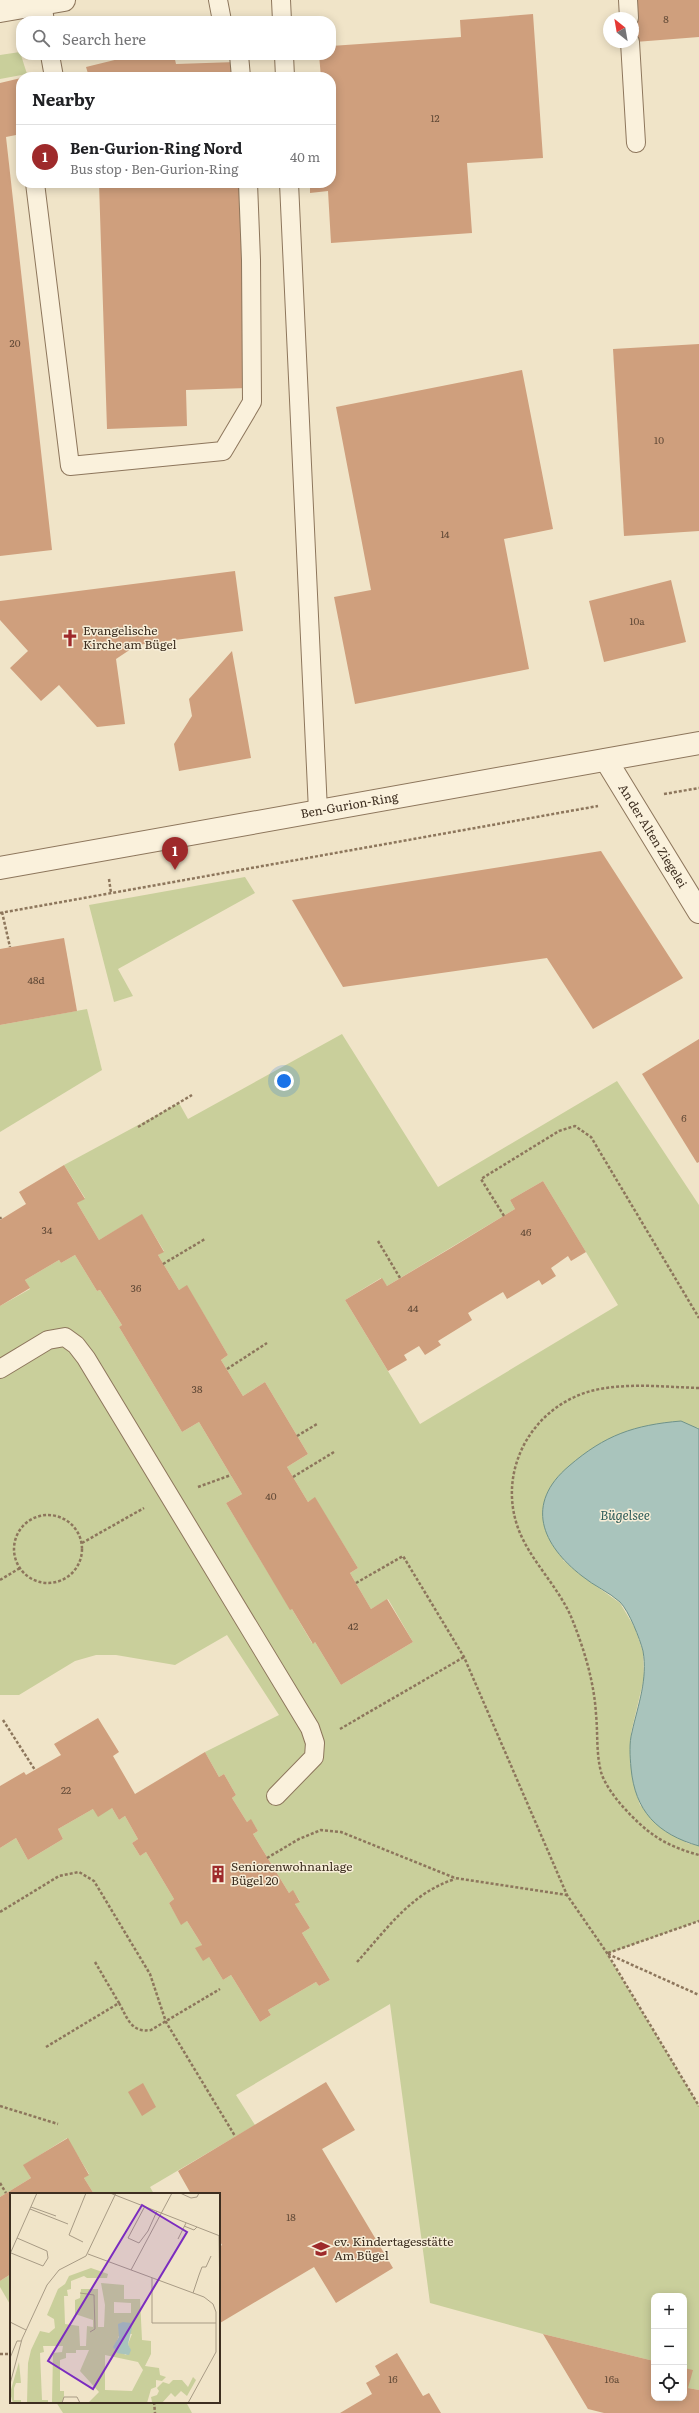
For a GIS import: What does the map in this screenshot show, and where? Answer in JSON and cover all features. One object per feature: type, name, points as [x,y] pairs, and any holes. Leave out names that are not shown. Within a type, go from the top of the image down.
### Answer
[{"type":"street","points":[[0,11],[43,12],[64,0]]},
{"type":"street","name":"Ben-Gurion-Ring","points":[[0,868],[699,743]]},
{"type":"street","name":"An der Alten Ziegelei","points":[[606,760],[699,912]]},
{"type":"lane","points":[[218,0],[221,16]]},
{"type":"lane","points":[[281,0],[282,16]]},
{"type":"lane","points":[[628,0],[629,12]]},
{"type":"lane","points":[[630,48],[636,143]]},
{"type":"lane","points":[[51,60],[53,72]]},
{"type":"lane","points":[[239,60],[241,72]]},
{"type":"lane","points":[[284,60],[285,72]]},
{"type":"lane","points":[[36,188],[70,466],[223,451],[252,402],[248,188]]},
{"type":"lane","points":[[289,188],[318,811]]},
{"type":"lane","points":[[0,1369],[48,1340],[65,1337],[76,1345],[86,1358],[310,1728],[314,1743],[314,1757],[276,1796]]},
{"type":"path","points":[[10,947],[1,912],[699,788]]},
{"type":"path","points":[[138,1127],[192,1095]]},
{"type":"path","points":[[504,1216],[481,1179],[559,1131],[575,1126],[591,1137],[699,1318]]},
{"type":"path","points":[[163,1264],[205,1239]]},
{"type":"path","points":[[378,1241],[400,1278]]},
{"type":"path","points":[[227,1369],[267,1343]]},
{"type":"path","points":[[699,1388],[636,1386],[599,1389],[570,1399],[550,1412],[533,1431],[519,1452],[512,1479],[512,1502],[517,1525],[527,1547],[560,1594],[580,1640],[593,1684],[596,1716],[596,1753],[602,1774],[615,1795],[634,1818],[656,1837],[685,1851],[699,1855]]},
{"type":"path","points":[[297,1436],[317,1424]]},
{"type":"path","points":[[293,1477],[334,1452]]},
{"type":"path","points":[[43,1515],[56,1516],[68,1521],[77,1531],[82,1543],[82,1556],[77,1568],[68,1577],[55,1582],[42,1583],[29,1577],[20,1568],[15,1555],[15,1542],[21,1529],[31,1520],[43,1515]]},
{"type":"path","points":[[356,1583],[403,1556],[464,1657],[567,1895],[607,1954],[699,2106]]},
{"type":"path","points":[[0,1580],[20,1568]]},
{"type":"path","points":[[314,1743],[464,1657]]},
{"type":"path","points":[[3,1720],[35,1770]]},
{"type":"path","points":[[268,1858],[299,1839],[321,1830],[341,1832],[456,1878],[567,1895]]},
{"type":"path","points":[[0,1912],[59,1876],[80,1872],[94,1881],[150,1974],[166,2022],[235,2136]]},
{"type":"path","points":[[357,1962],[417,1898],[436,1885],[456,1878]]},
{"type":"path","points":[[607,1954],[699,1921]]},
{"type":"path","points":[[607,1954],[699,1995]]},
{"type":"path","points":[[95,1962],[132,2026],[141,2032],[151,2030],[166,2022],[220,1989]]},
{"type":"path","points":[[46,2047],[119,2003]]},
{"type":"path","points":[[0,2106],[58,2124]]},
{"type":"path","points":[[0,2183],[6,2193]]},
{"type":"path","points":[[154,2403],[155,2413]]},
{"type":"green space","points":[[16,53],[16,60],[23,60],[26,72],[16,72],[16,76],[0,79],[0,55]]},
{"type":"green space","points":[[245,877],[255,893],[118,969],[133,996],[114,1002],[89,905]]},
{"type":"green space","points":[[87,1009],[102,1070],[0,1132],[0,1025]]},
{"type":"green space","points":[[342,1034],[438,1187],[617,1081],[699,1205],[699,1429],[697,1427],[563,1560],[582,1576],[620,1603],[635,1628],[643,1652],[644,1678],[631,1733],[630,1757],[633,1782],[640,1805],[687,1843],[699,1846],[699,1921],[607,1954],[699,2106],[699,2390],[688,2388],[687,2383],[687,2293],[651,2293],[651,2360],[543,2334],[430,2303],[390,2004],[236,2095],[255,2125],[150,2187],[153,2193],[93,2193],[84,2178],[89,2174],[67,2138],[24,2165],[31,2178],[0,2197],[0,1848],[16,1838],[28,1860],[63,1839],[58,1829],[93,1809],[112,1808],[119,1820],[125,1816],[138,1839],[132,1843],[140,1856],[146,1852],[174,1899],[169,1903],[181,1924],[187,1921],[202,1945],[196,1949],[209,1957],[223,1980],[231,1975],[260,2022],[271,2015],[268,2010],[316,1982],[319,1986],[330,1980],[302,1933],[310,1928],[295,1904],[300,1901],[293,1891],[289,1893],[253,1834],[258,1831],[251,1820],[247,1822],[232,1798],[236,1795],[224,1774],[219,1777],[205,1752],[279,1715],[227,1635],[175,1665],[116,1655],[96,1655],[75,1661],[19,1695],[0,1695],[0,1306],[30,1289],[25,1280],[59,1260],[61,1263],[75,1255],[97,1291],[100,1290],[122,1325],[119,1327],[182,1432],[199,1422],[242,1494],[226,1503],[290,1609],[292,1609],[312,1643],[315,1642],[341,1685],[413,1642],[388,1599],[371,1609],[350,1573],[358,1568],[315,1498],[308,1502],[287,1467],[308,1454],[265,1382],[243,1396],[221,1360],[228,1355],[187,1286],[179,1290],[158,1255],[164,1251],[142,1215],[99,1240],[77,1203],[85,1198],[64,1165],[179,1103],[188,1119]],"holes":[[[543,1181],[618,1305],[420,1424],[345,1300],[381,1278],[387,1286],[515,1209],[510,1200]]]},
{"type":"green space","points":[[10,2275],[10,2304],[0,2287],[0,2281]]},
{"type":"green space","points":[[57,2403],[187,2403],[192,2413],[63,2413]]},
{"type":"water","name":"Bügelsee","points":[[681,1421],[699,1429],[699,1846],[671,1835],[660,1827],[651,1819],[637,1797],[633,1783],[630,1745],[643,1682],[644,1661],[642,1646],[630,1618],[620,1602],[582,1576],[568,1564],[557,1551],[548,1538],[544,1524],[543,1509],[546,1495],[555,1480],[569,1466],[595,1446],[621,1433],[634,1429],[649,1425]]},
{"type":"building","points":[[632,0],[699,0],[699,37],[639,42],[639,12],[633,12]]},
{"type":"building","points":[[533,14],[543,158],[467,163],[472,233],[331,243],[328,191],[310,193],[310,188],[336,188],[336,72],[321,72],[319,60],[336,60],[336,46],[461,37],[460,20]]},
{"type":"building","points":[[115,60],[175,60],[176,64],[236,62],[237,72],[88,72],[86,67]]},
{"type":"building","points":[[16,79],[16,135],[6,137],[52,550],[0,556],[0,83]]},
{"type":"building","points":[[99,188],[240,188],[247,388],[186,390],[187,426],[107,429]]},
{"type":"building","points":[[699,344],[699,531],[624,536],[613,349]]},
{"type":"building","points":[[522,370],[553,529],[504,539],[529,669],[355,704],[334,597],[371,590],[336,407]]},
{"type":"building","points":[[235,571],[243,631],[137,645],[116,659],[125,724],[97,727],[59,685],[41,701],[10,668],[28,651],[0,620],[0,601]]},
{"type":"building","points":[[671,580],[686,642],[604,662],[589,601]]},
{"type":"building","points":[[232,651],[251,758],[179,771],[174,744],[192,716],[189,699]]},
{"type":"building","points":[[601,851],[683,978],[593,1029],[547,958],[343,987],[292,900]]},
{"type":"building","points":[[64,938],[77,1011],[0,1025],[0,949]]},
{"type":"building","points":[[699,1039],[699,1162],[697,1163],[642,1074]]},
{"type":"building","points":[[64,1165],[85,1199],[77,1203],[99,1240],[142,1214],[164,1252],[158,1255],[179,1290],[187,1285],[228,1355],[221,1360],[243,1396],[265,1382],[308,1454],[287,1467],[308,1502],[315,1497],[358,1568],[350,1573],[371,1609],[387,1599],[413,1642],[341,1685],[315,1642],[313,1644],[292,1609],[290,1610],[226,1503],[242,1494],[199,1422],[182,1432],[119,1327],[122,1325],[100,1290],[97,1291],[75,1255],[61,1263],[59,1260],[25,1280],[30,1288],[0,1306],[0,1220],[26,1204],[19,1192]]},
{"type":"building","points":[[543,1181],[586,1252],[571,1261],[568,1256],[551,1268],[556,1276],[542,1285],[539,1280],[507,1299],[503,1292],[468,1313],[472,1320],[438,1341],[441,1345],[425,1355],[419,1346],[404,1355],[407,1360],[388,1371],[345,1300],[382,1278],[387,1286],[451,1248],[515,1209],[510,1200]]},
{"type":"building","name":"Seniorenwohnanlage Bügel 20","points":[[98,1718],[119,1752],[113,1756],[135,1794],[205,1752],[219,1777],[224,1774],[236,1795],[232,1798],[247,1822],[251,1819],[258,1831],[253,1834],[289,1893],[293,1890],[300,1902],[295,1904],[310,1928],[302,1933],[330,1980],[319,1986],[316,1982],[268,2010],[271,2015],[260,2022],[231,1975],[223,1980],[209,1957],[203,1961],[195,1948],[202,1945],[187,1921],[181,1925],[169,1903],[174,1899],[146,1852],[140,1856],[132,1843],[138,1839],[125,1816],[119,1820],[112,1808],[98,1817],[93,1809],[58,1829],[63,1839],[28,1860],[16,1838],[0,1848],[0,1786],[24,1772],[26,1775],[61,1755],[54,1744]]},
{"type":"building","points":[[326,2082],[355,2130],[322,2149],[393,2268],[336,2303],[314,2267],[220,2323],[220,2246],[222,2245],[220,2242],[220,2193],[190,2193],[178,2171]]},
{"type":"building","points":[[143,2083],[156,2107],[142,2116],[128,2092]]},
{"type":"building","points":[[68,2138],[89,2175],[84,2178],[93,2193],[10,2193],[10,2275],[0,2281],[0,2197],[31,2178],[23,2165]]},
{"type":"building","points":[[543,2334],[651,2360],[651,2401],[687,2401],[687,2369],[693,2370],[688,2388],[699,2390],[699,2413],[604,2413],[588,2409]]},
{"type":"building","points":[[397,2353],[423,2396],[429,2393],[441,2413],[340,2413],[372,2394],[366,2383],[380,2375],[375,2366]]},
{"type":"place","name":"Evangelische Kirche am Bügel","points":[[70,638]]},
{"type":"place","name":"Ben-Gurion-Ring Nord","points":[[175,870]]},
{"type":"place","name":"Seniorenwohnanlage Bügel 20","points":[[218,1874]]},
{"type":"place","name":"ev. Kindertagesstätte Am Bügel","points":[[321,2249]]}]
